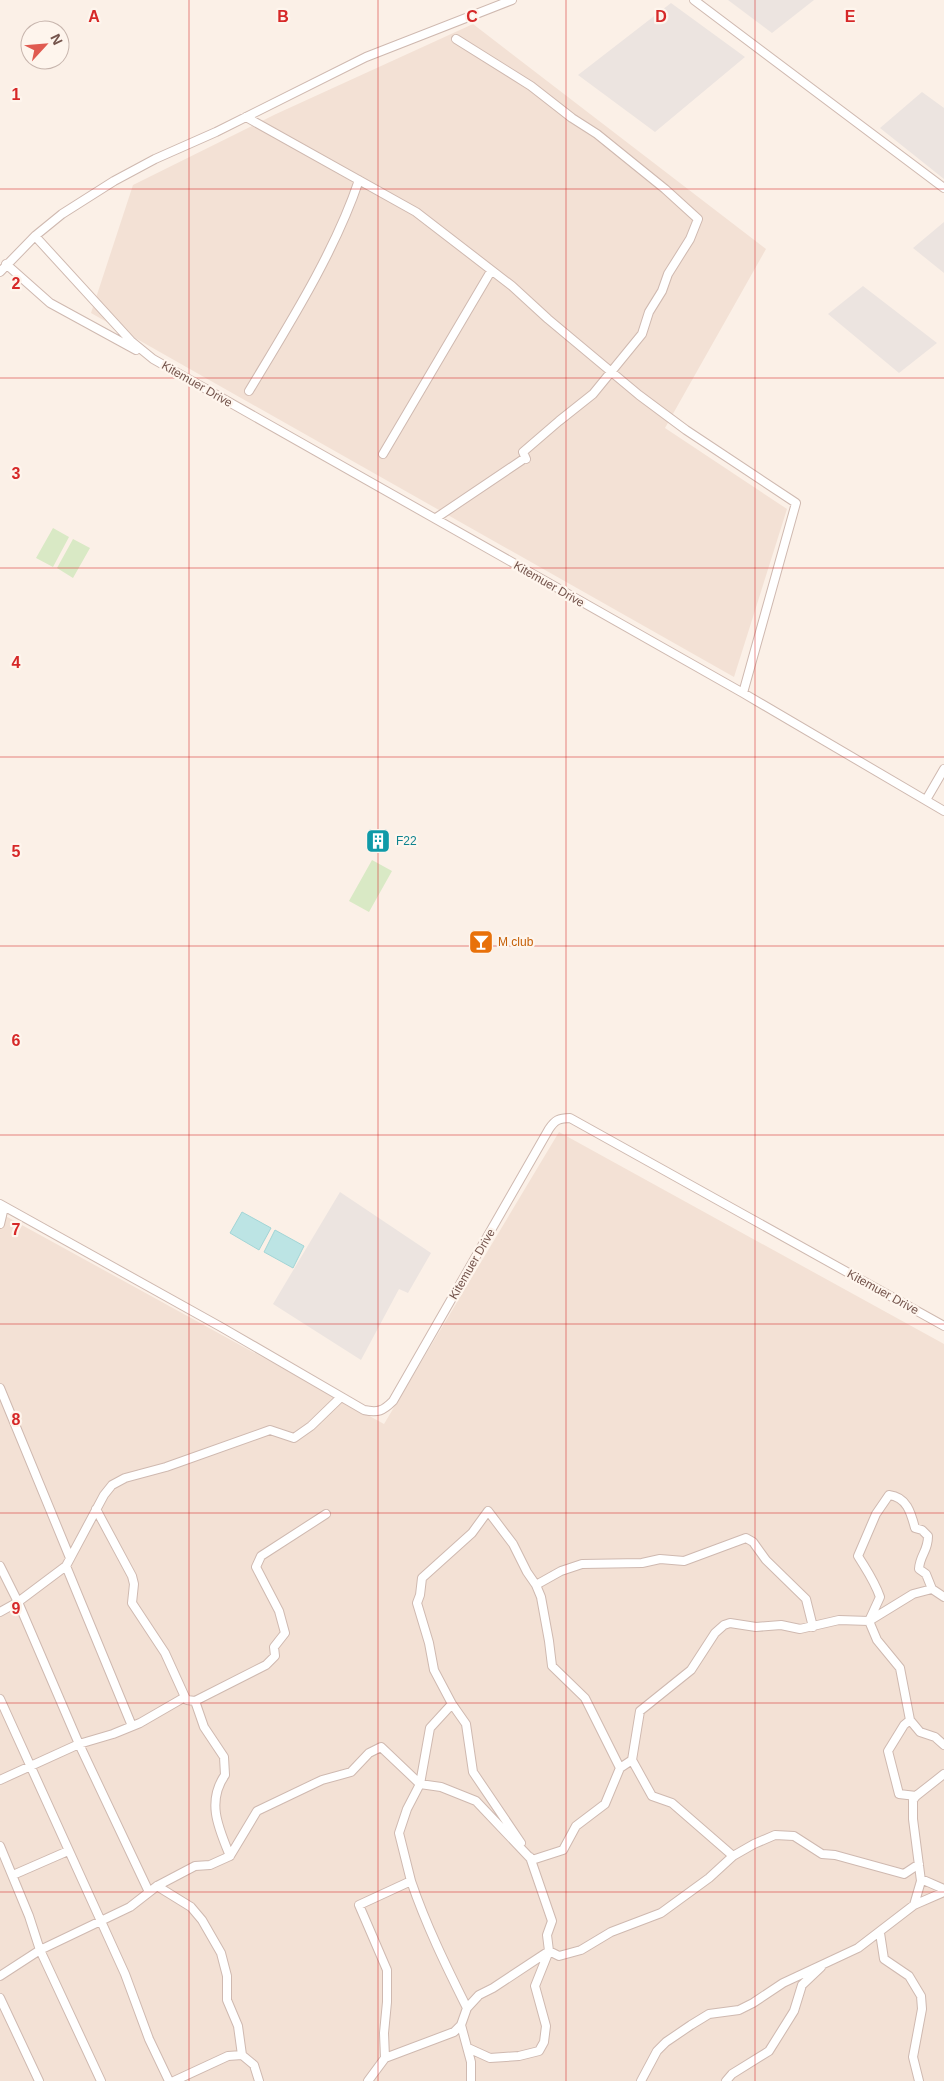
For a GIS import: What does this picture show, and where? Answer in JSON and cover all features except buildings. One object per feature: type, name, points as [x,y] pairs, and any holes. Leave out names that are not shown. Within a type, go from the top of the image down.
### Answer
[{"type":"street","points":[[0,272],[35,236],[62,214],[114,181],[155,159],[366,57],[512,0]]},
{"type":"street","points":[[694,0],[944,188]]},
{"type":"street","points":[[436,518],[526,459],[523,452],[531,444],[593,394],[642,334],[649,312],[662,291],[668,274],[690,240],[698,219],[665,189],[597,134],[572,118],[531,86],[456,39]]},
{"type":"street","points":[[246,116],[416,212],[491,271],[639,395],[686,430],[796,503],[743,693]]},
{"type":"street","points":[[249,391],[295,313],[348,215],[359,180]]},
{"type":"street","name":"Kitemuer Drive","points":[[35,236],[131,341],[153,359]]},
{"type":"street","name":"Kitemuer Drive","points":[[6,264],[50,303],[436,518],[743,693],[944,811]]},
{"type":"street","points":[[383,454],[491,271]]},
{"type":"street","points":[[926,800],[944,769]]},
{"type":"street","name":"Kitemuer Drive","points":[[2,1206],[221,1327],[364,1410],[375,1412],[384,1410],[393,1402],[549,1128],[554,1122],[562,1118],[570,1118],[944,1326]]},
{"type":"street","points":[[0,1224],[2,1206]]},
{"type":"street","points":[[0,1388],[70,1558]]},
{"type":"street","points":[[0,1612],[18,1602],[66,1566],[104,1494],[112,1485],[131,1476],[166,1467],[270,1430],[294,1438],[311,1426],[341,1397]]},
{"type":"street","points":[[944,1597],[932,1589],[926,1574],[919,1569],[920,1560],[928,1548],[928,1536],[922,1530],[915,1528],[908,1506],[901,1500],[889,1496],[876,1514],[858,1556],[873,1578],[880,1597],[869,1621],[877,1640],[900,1668],[910,1720],[920,1732],[935,1737],[944,1745]]},
{"type":"street","points":[[96,1509],[132,1576],[134,1584],[132,1604],[161,1647],[188,1700],[195,1700],[266,1665],[275,1656],[274,1647],[285,1633],[279,1611],[256,1567],[261,1556],[326,1514]]},
{"type":"street","points":[[468,2048],[490,2058],[519,2056],[538,2051],[544,2042],[546,2026],[535,1986],[549,1951],[547,1936],[552,1921],[532,1860],[473,1772],[466,1724],[452,1704],[434,1670],[429,1643],[416,1603],[420,1595],[422,1578],[472,1533],[488,1511],[513,1544],[536,1585],[549,1641],[552,1666],[585,1698],[620,1768]]},
{"type":"street","points":[[536,1585],[562,1571],[582,1564],[642,1563],[660,1558],[684,1561],[746,1538],[753,1542],[766,1560],[806,1599],[812,1627]]},
{"type":"street","points":[[0,1566],[18,1602],[79,1744],[149,1892]]},
{"type":"street","points":[[66,1566],[132,1726]]},
{"type":"street","points":[[733,1856],[672,1803],[652,1796],[632,1760],[640,1711],[691,1670],[715,1633],[724,1625],[730,1623],[756,1628],[781,1625],[800,1629],[839,1620],[869,1621],[913,1594],[932,1589]]},
{"type":"street","points":[[0,1780],[31,1764],[79,1744],[113,1734],[150,1718],[185,1697]]},
{"type":"street","points":[[0,1699],[125,1974],[149,2039],[169,2081]]},
{"type":"street","points":[[195,1700],[204,1727],[224,1757],[225,1775],[218,1785],[215,1800],[218,1827],[230,1856]]},
{"type":"street","points":[[452,1704],[430,1728],[420,1784],[407,1809],[399,1832],[411,1881],[422,1915],[467,2008]]},
{"type":"street","points":[[910,1720],[904,1725],[888,1751],[898,1794],[916,1796]]},
{"type":"street","points":[[0,1976],[40,1950],[130,1907],[157,1886],[195,1866],[210,1865],[230,1856],[257,1811],[322,1780],[351,1772],[369,1753],[381,1747],[420,1784],[441,1787],[476,1801],[532,1860]]},
{"type":"street","points":[[532,1860],[563,1850],[576,1826],[604,1804],[620,1768],[632,1760]]},
{"type":"street","points":[[914,1905],[921,1879],[913,1819],[913,1800],[944,1774]]},
{"type":"street","points":[[549,1951],[559,1956],[581,1950],[611,1932],[661,1913],[709,1878],[733,1856],[775,1835],[794,1836],[822,1854],[835,1855],[904,1874],[919,1864]]},
{"type":"street","points":[[0,1846],[30,1916],[40,1950],[101,2081]]},
{"type":"street","points":[[13,1875],[68,1851]]},
{"type":"street","points":[[921,1879],[944,1890]]},
{"type":"street","points":[[371,2080],[385,2058],[384,2033],[387,2002],[387,1970],[359,1905],[411,1881]]},
{"type":"street","points":[[157,1886],[192,1907],[222,1953],[227,1976],[227,2000],[238,2026],[242,2055]]},
{"type":"street","points":[[641,2081],[657,2051],[666,2042],[691,2025],[710,2014],[739,2010],[783,1983],[858,1948],[880,1933],[914,1905],[944,1890]]},
{"type":"street","points":[[880,1933],[884,1959],[909,1976],[921,1996],[922,2009],[912,2057],[919,2081]]},
{"type":"street","points":[[385,2058],[450,2034],[461,2025],[467,2008],[478,1995],[493,1988],[549,1951]]},
{"type":"street","points":[[726,2081],[732,2074],[769,2051],[794,2011],[802,1985],[826,1962]]},
{"type":"street","points":[[0,1998],[39,2081]]},
{"type":"street","points":[[461,2025],[471,2062],[471,2081]]},
{"type":"street","points":[[174,2081],[228,2056],[242,2055],[254,2064],[260,2081]]},
{"type":"shaded area","points":[[728,0],[814,0],[772,33]]},
{"type":"shaded area","points":[[671,3],[745,57],[655,132],[578,75]]},
{"type":"shaded area","points":[[473,24],[766,249],[665,428],[787,509],[734,677],[91,313],[133,185],[276,114]]},
{"type":"shaded area","points":[[922,92],[944,108],[944,179],[880,128]]},
{"type":"shaded area","points":[[944,222],[944,273],[913,248]]},
{"type":"shaded area","points":[[863,286],[937,343],[899,373],[828,314]]},
{"type":"shaded area","points":[[559,1132],[944,1344],[944,2081],[0,2081],[0,1213],[384,1424]]},
{"type":"shaded area","points":[[340,1192],[431,1253],[408,1293],[399,1289],[361,1360],[273,1304]]},
{"type":"green space","points":[[53,528],[69,537],[53,567],[36,558]]},
{"type":"green space","points":[[73,539],[90,548],[73,578],[57,568]]},
{"type":"green space","points":[[372,860],[392,871],[369,912],[349,901]]},
{"type":"water","points":[[242,1212],[271,1228],[259,1250],[230,1233]]},
{"type":"water","points":[[275,1230],[304,1246],[293,1268],[264,1252]]},
{"type":"place","name":"F22","points":[[378,841]]},
{"type":"place","name":"M club","points":[[481,942]]}]
